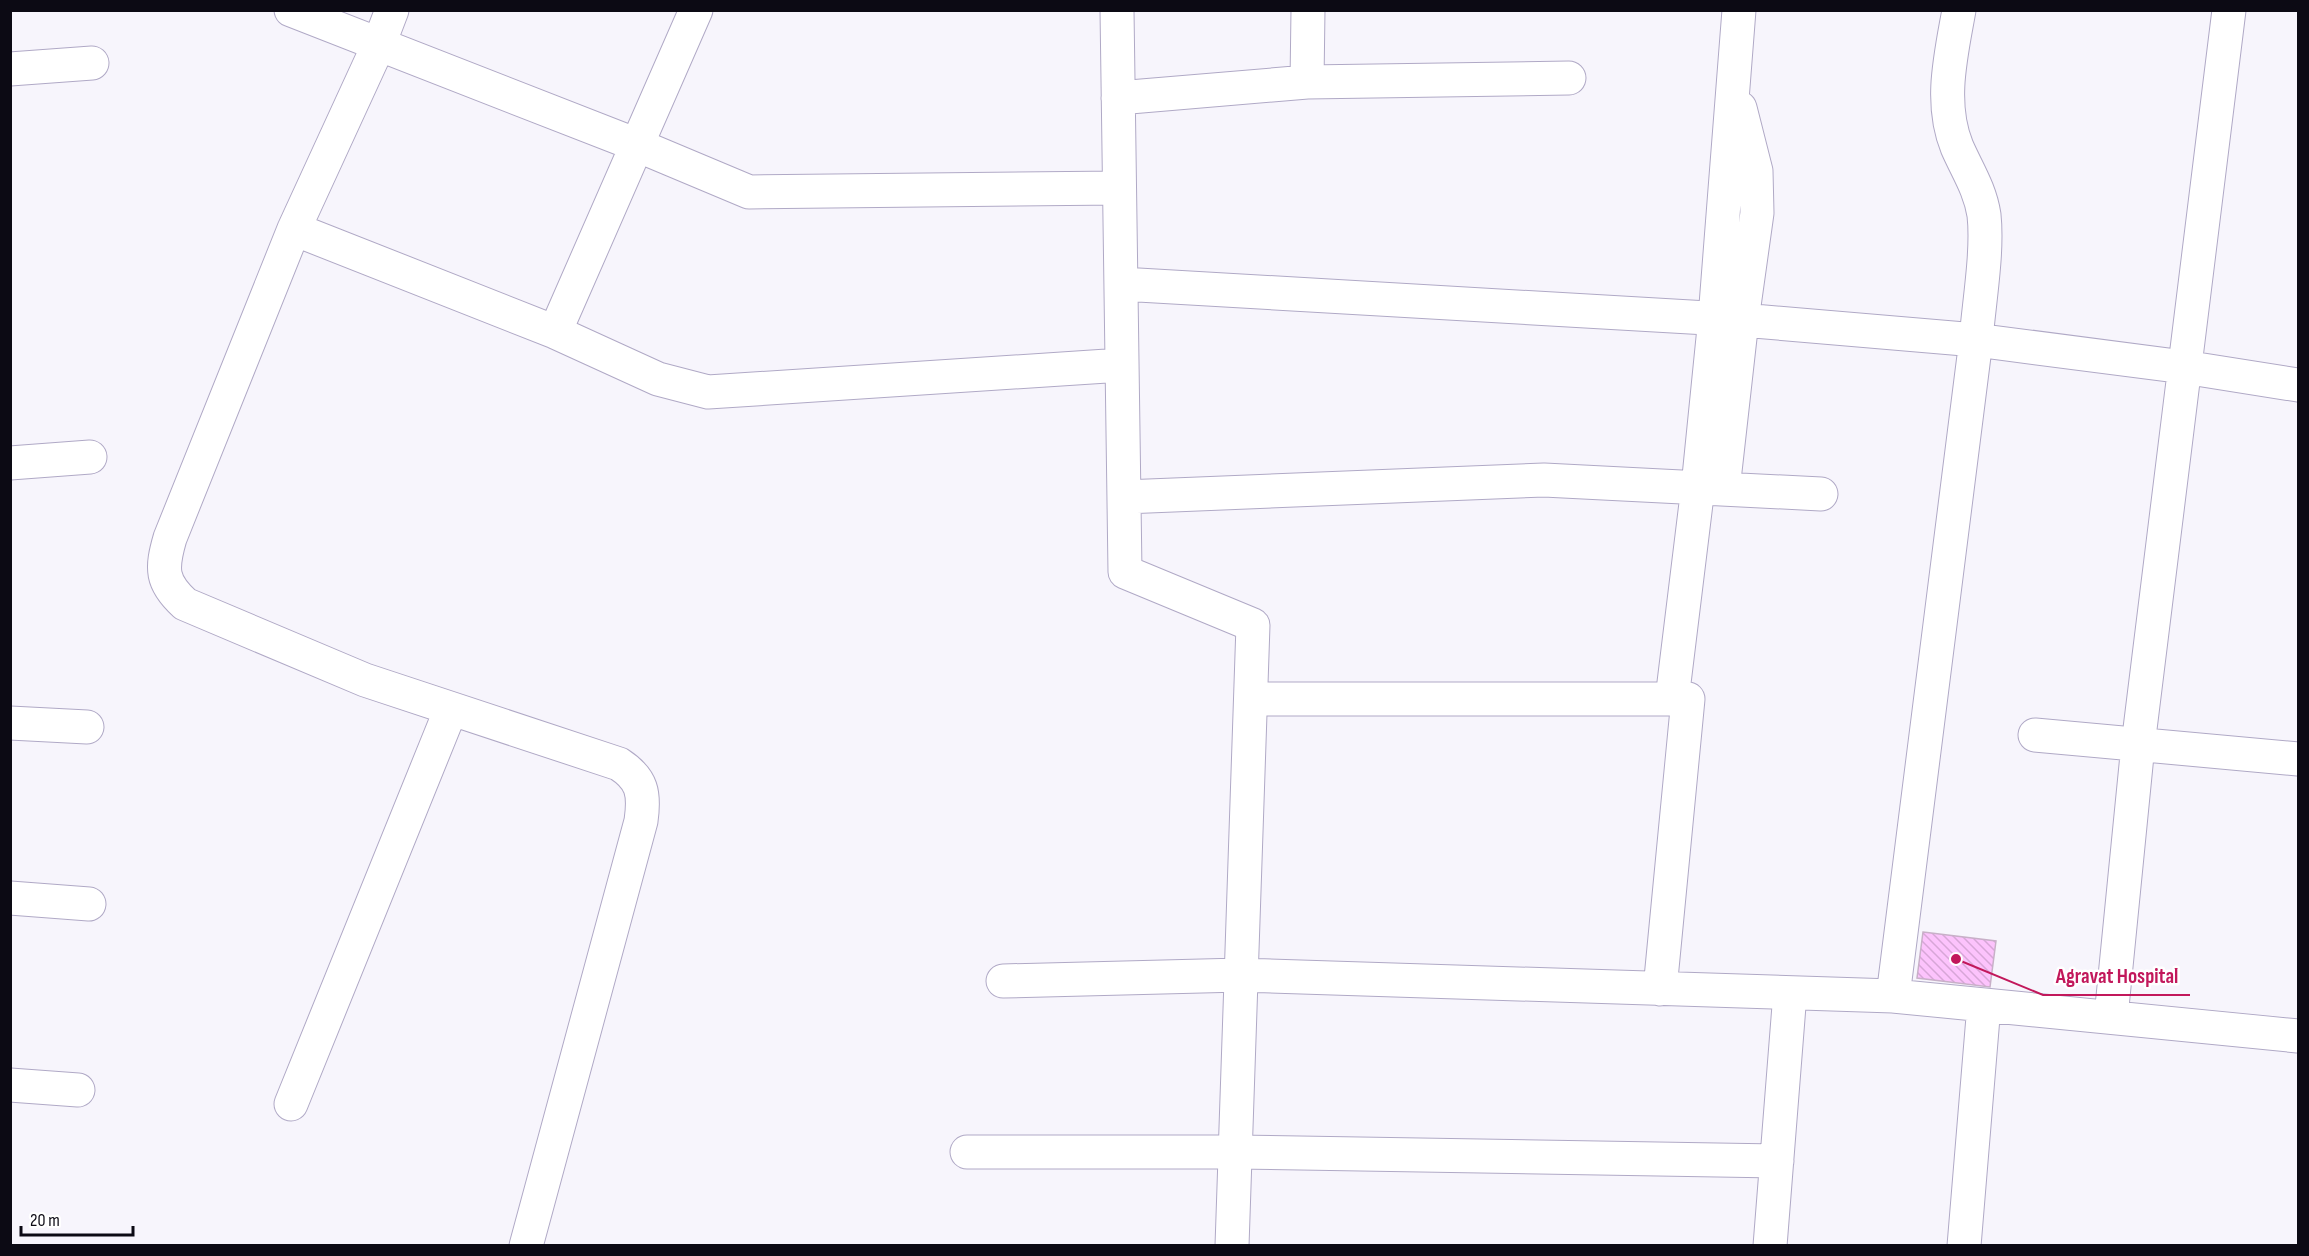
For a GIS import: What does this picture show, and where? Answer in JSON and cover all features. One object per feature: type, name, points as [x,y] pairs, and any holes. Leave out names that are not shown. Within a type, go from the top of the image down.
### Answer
[{"type":"street","points":[[291,10],[637,145],[749,192],[1119,188]]},
{"type":"street","points":[[392,10],[379,44],[294,229],[170,538],[164,561],[165,577],[174,594],[185,604],[365,680],[619,764],[631,772],[638,781],[642,794],[641,820],[526,1245]]},
{"type":"street","points":[[555,332],[696,10]]},
{"type":"street","points":[[1117,10],[1125,572],[1253,625],[1232,1245]]},
{"type":"street","points":[[1307,82],[1308,10]]},
{"type":"street","points":[[1672,699],[1711,488],[1729,319],[1757,213],[1756,171],[1740,107],[1738,89],[1741,10]]},
{"type":"street","points":[[1893,996],[1976,340],[1984,238],[1984,215],[1978,189],[1957,147],[1948,111],[1950,72],[1959,10]]},
{"type":"street","points":[[2111,1017],[2138,745],[2229,10]]},
{"type":"street","points":[[10,69],[92,63]]},
{"type":"street","points":[[1118,98],[1307,82],[1569,78]]},
{"type":"street","points":[[294,229],[555,332],[658,379],[708,392],[1122,365]]},
{"type":"street","points":[[1121,284],[1729,319],[1976,340],[2184,367],[2298,385]]},
{"type":"street","points":[[10,464],[90,457]]},
{"type":"street","points":[[1124,497],[1544,480],[1821,494]]},
{"type":"street","points":[[1251,699],[1688,699],[1660,989]]},
{"type":"street","points":[[291,1104],[451,709]]},
{"type":"street","points":[[10,723],[87,727]]},
{"type":"street","points":[[2035,735],[2298,759]]},
{"type":"street","points":[[10,898],[89,904]]},
{"type":"street","points":[[1003,981],[1241,975],[1893,996],[2298,1036]]},
{"type":"street","points":[[1770,1245],[1790,993]]},
{"type":"street","points":[[1965,1245],[1984,1005]]},
{"type":"street","points":[[10,1085],[78,1090]]},
{"type":"street","points":[[967,1152],[1235,1152],[1777,1161]]},
{"type":"building","points":[[1923,932],[1996,941],[1990,987],[1917,978]]},
{"type":"place","name":"Agravat Hospital","points":[[1956,959]]}]
